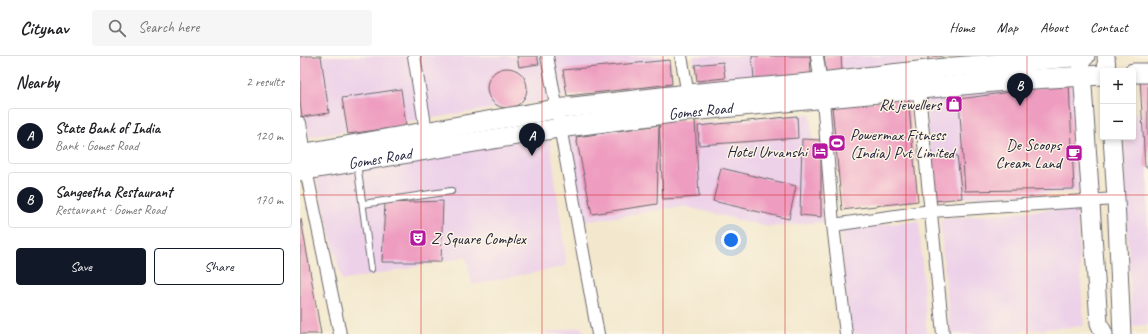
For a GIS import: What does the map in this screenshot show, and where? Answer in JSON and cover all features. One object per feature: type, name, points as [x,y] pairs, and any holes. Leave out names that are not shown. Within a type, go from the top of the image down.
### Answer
[{"type":"main road","name":"Gomes Road","points":[[918,80],[953,61],[1085,56]]},
{"type":"main road","points":[[1136,74],[1148,73]]},
{"type":"main road","name":"Gomes Road","points":[[303,162],[426,131],[556,108],[689,103],[822,91],[918,80],[1014,80],[1100,74]]},
{"type":"main road","name":"Gomes Road","points":[[303,162],[357,162],[559,128],[689,103]]},
{"type":"street","points":[[414,56],[426,131]]},
{"type":"street","points":[[547,56],[598,334]]},
{"type":"street","points":[[681,56],[689,103]]},
{"type":"street","points":[[817,56],[822,91],[833,225],[846,334]]},
{"type":"street","points":[[1081,56],[1081,75],[1098,323],[1104,334]]},
{"type":"street","points":[[1106,56],[1107,68]]},
{"type":"street","points":[[918,80],[943,334]]},
{"type":"street","points":[[300,123],[303,162],[340,334]]},
{"type":"street","points":[[1112,140],[1122,334]]},
{"type":"street","points":[[833,225],[931,211],[1116,199]]},
{"type":"lane","points":[[357,162],[371,269]]},
{"type":"lane","points":[[362,204],[452,191]]},
{"type":"shaded area","points":[[300,56],[668,56],[672,81],[309,137],[300,86]]},
{"type":"shaded area","points":[[693,56],[805,56],[807,70],[696,81]]},
{"type":"shaded area","points":[[823,56],[946,56],[946,59],[825,72]]},
{"type":"shaded area","points":[[1074,85],[1079,192],[935,199],[925,95]]},
{"type":"shaded area","points":[[1136,113],[1148,113],[1148,325],[1132,326],[1123,140],[1136,140]]},
{"type":"shaded area","points":[[810,114],[823,222],[768,227],[683,206],[584,222],[567,133]]},
{"type":"shaded area","points":[[549,134],[567,266],[472,285],[466,257],[342,281],[316,177]]},
{"type":"shaded area","points":[[1076,207],[1084,326],[986,334],[950,334],[940,219]]},
{"type":"shaded area","points":[[919,221],[927,334],[850,334],[840,229]]},
{"type":"shaded area","points":[[582,327],[584,334],[539,334]]},
{"type":"building","points":[[300,56],[321,56],[329,113],[302,117],[300,102]]},
{"type":"building","points":[[517,56],[537,56],[539,64],[519,67]]},
{"type":"building","points":[[752,56],[810,56],[811,75],[754,79]]},
{"type":"building","points":[[824,56],[841,56],[842,71],[826,72]]},
{"type":"building","points":[[928,56],[942,56],[943,59],[928,61]]},
{"type":"building","points":[[670,60],[672,84],[567,96],[563,70]]},
{"type":"building","points":[[723,62],[725,78],[697,81],[695,65]]},
{"type":"building","points":[[511,68],[518,71],[524,77],[527,88],[526,96],[518,105],[511,108],[503,108],[496,105],[488,96],[487,84],[490,77],[499,69]]},
{"type":"building","points":[[1140,79],[1148,79],[1148,167],[1145,167]]},
{"type":"building","points":[[1069,84],[1074,189],[965,191],[959,99]]},
{"type":"building","points":[[401,89],[406,126],[348,134],[342,98]]},
{"type":"building","points":[[908,98],[918,201],[842,210],[832,106]]},
{"type":"building","points":[[797,116],[798,138],[699,145],[698,126]]},
{"type":"building","points":[[695,120],[699,197],[663,199],[659,121]]},
{"type":"building","points":[[659,125],[657,204],[592,214],[576,137]]},
{"type":"building","points":[[802,139],[821,140],[821,217],[800,215]]},
{"type":"building","points":[[957,155],[962,198],[934,201],[929,158]]},
{"type":"building","points":[[721,168],[796,186],[789,219],[713,201]]},
{"type":"building","points":[[443,201],[441,262],[382,262],[385,203]]},
{"type":"building","points":[[301,219],[321,334],[300,334]]},
{"type":"place","name":"Rk jewellers","points":[[954,104]]},
{"type":"place","name":"Sangeetha Restaurant","points":[[1020,106]]},
{"type":"place","name":"Powermax Fitness (India) Pvt Limited","points":[[837,143]]},
{"type":"place","name":"Hotel Urvanshi","points":[[820,151]]},
{"type":"place","name":"De Scoops Cream Land","points":[[1074,153]]},
{"type":"place","name":"State Bank of India","points":[[532,156]]},
{"type":"place","name":"Z Square Complex","points":[[418,238]]}]
